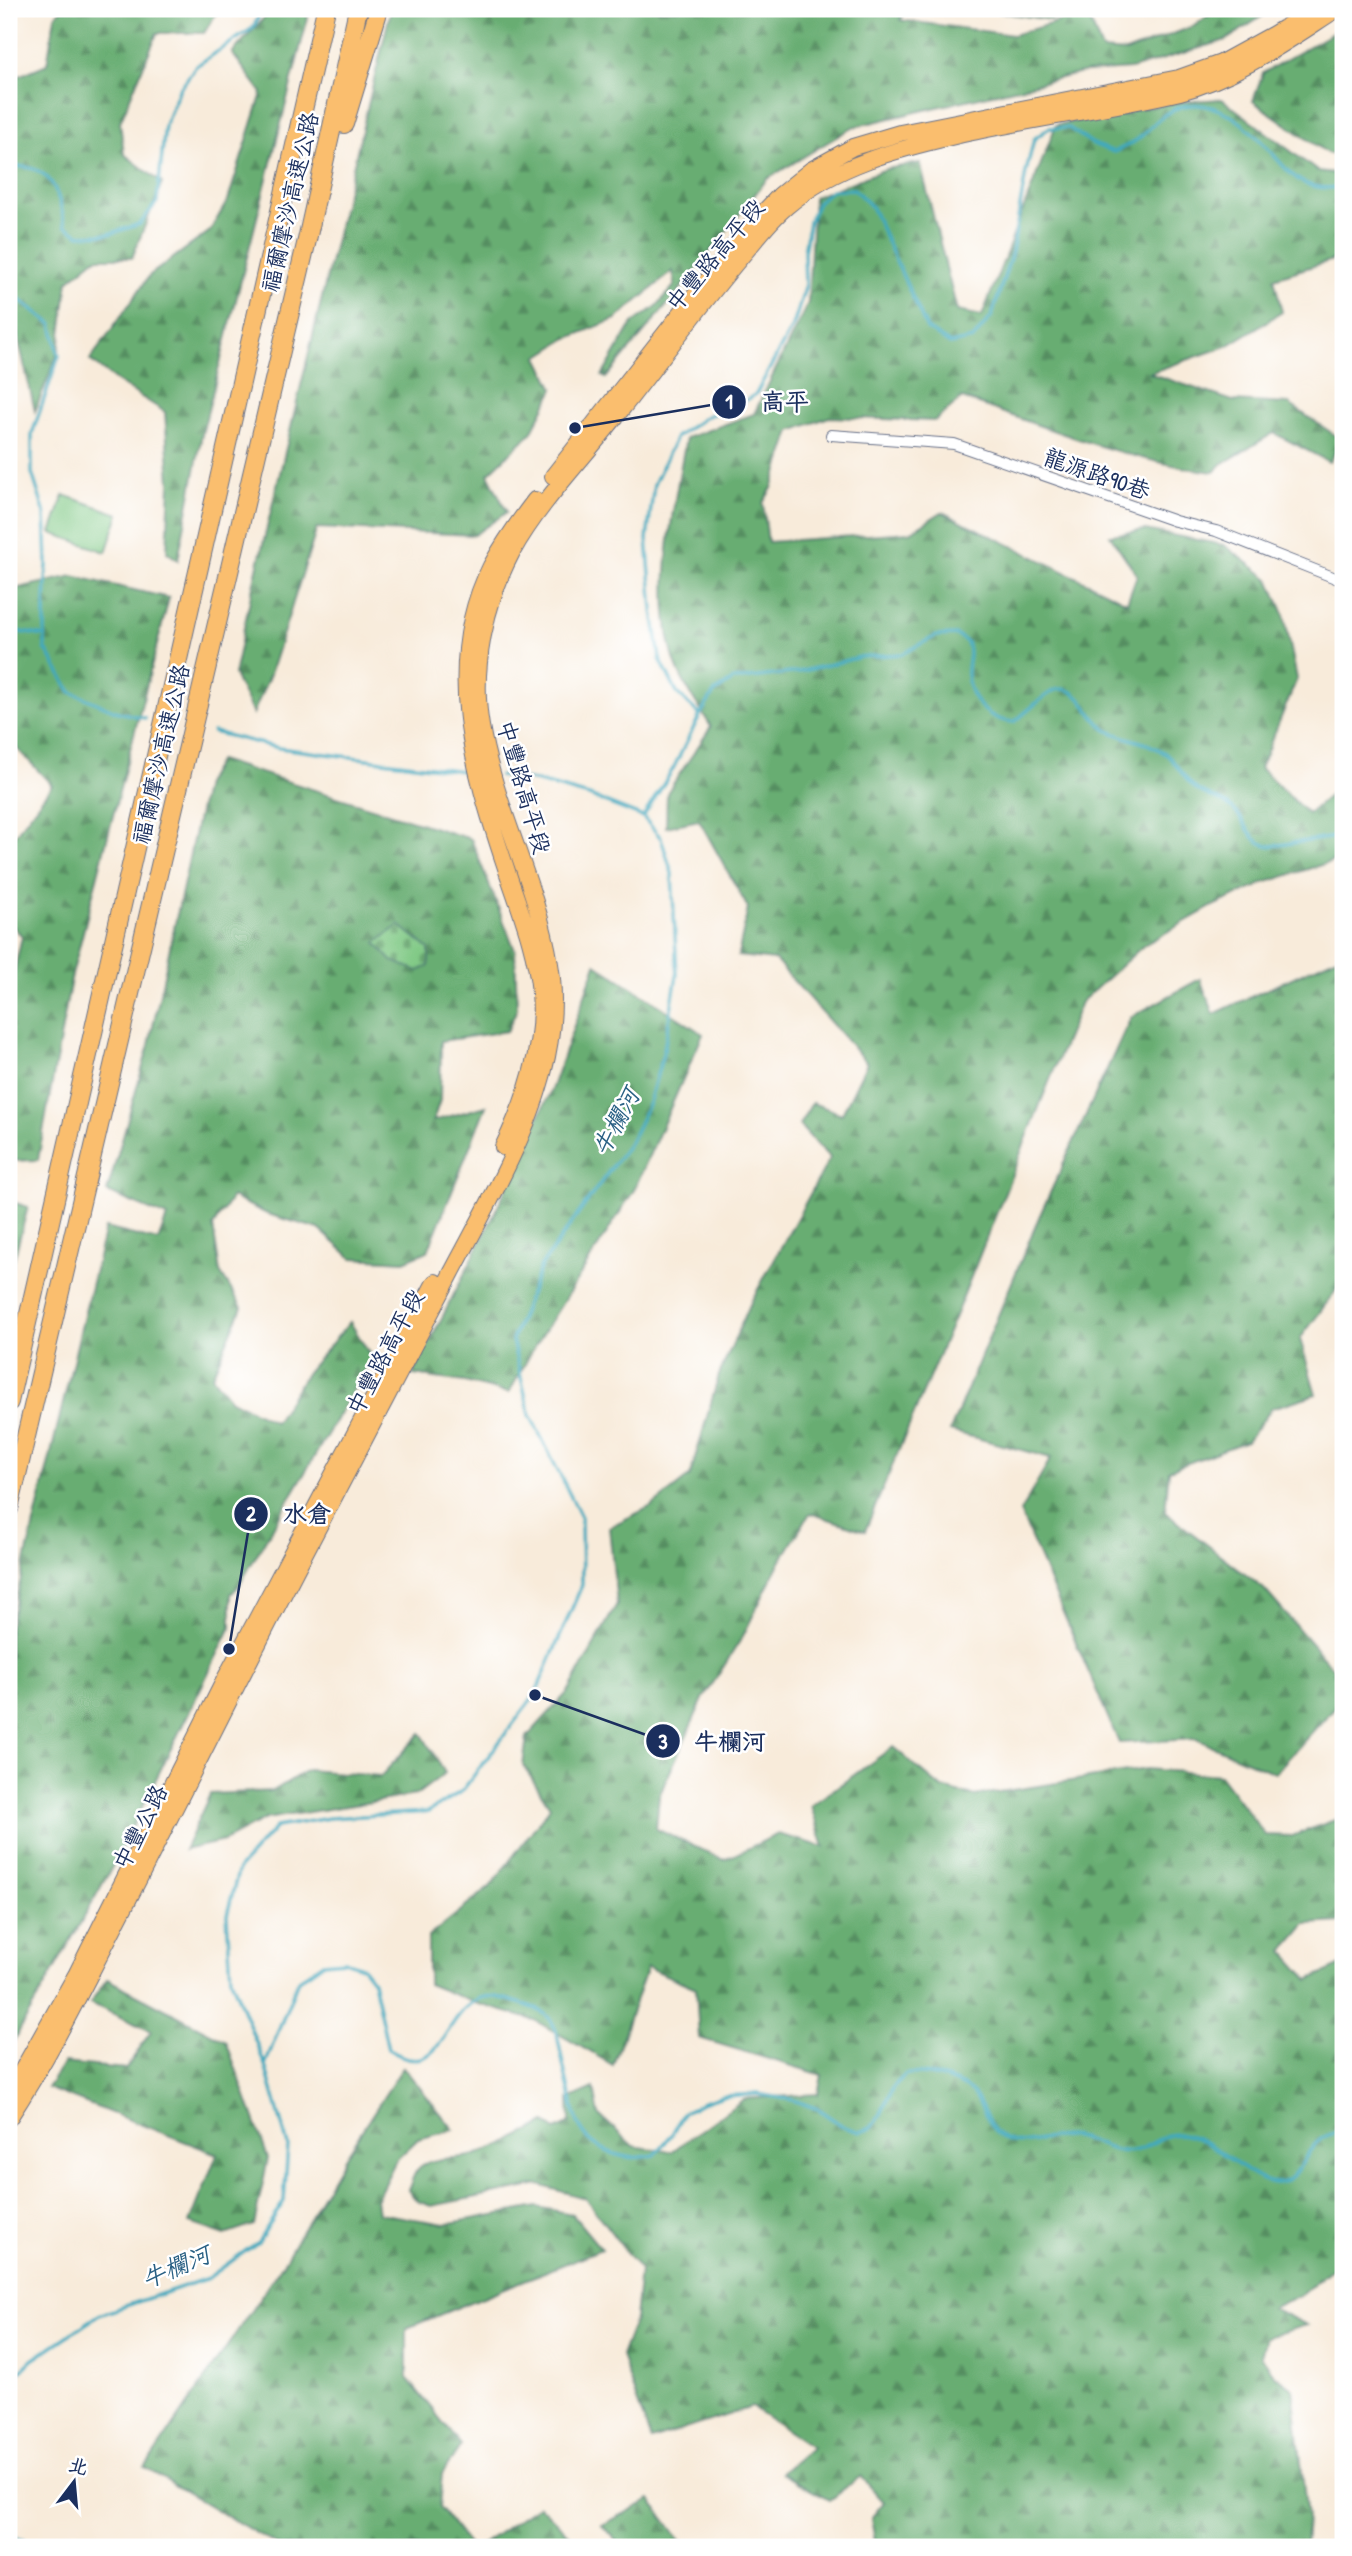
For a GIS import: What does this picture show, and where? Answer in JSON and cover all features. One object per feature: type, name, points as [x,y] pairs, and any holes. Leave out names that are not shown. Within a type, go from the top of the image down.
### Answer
[{"type":"highway","name":"福爾摩沙高速公路","points":[[9,1509],[307,240],[358,9]]},
{"type":"highway","points":[[307,240],[379,9]]},
{"type":"highway","name":"福爾摩沙高速公路","points":[[9,1402],[324,14]]},
{"type":"main road","name":"中豐路高平段","points":[[298,1551],[381,1396],[512,1128],[542,1049],[541,996],[536,962],[492,802],[474,724],[484,633],[511,554],[559,484],[614,419],[717,286],[782,210],[820,181],[874,157],[978,125],[1179,78],[1221,63],[1315,9]]},
{"type":"main road","name":"中豐路高平段","points":[[978,125],[1184,91],[1233,74],[1338,9]]},
{"type":"main road","name":"中豐公路","points":[[9,2094],[76,1975],[298,1551]]},
{"type":"main road","name":"中豐公路","points":[[9,2118],[89,1976],[298,1551]]},
{"type":"street","name":"龍源路90巷","points":[[831,435],[954,444],[1175,521],[1216,531],[1343,582]]},
{"type":"green space","points":[[61,9],[219,9],[204,33],[157,33],[120,122],[124,154],[162,183],[132,258],[96,258],[68,281],[59,350],[35,411],[16,329],[9,314],[9,80],[47,64],[55,17]]},
{"type":"green space","points":[[272,9],[310,9],[202,434],[178,560],[167,552],[170,483],[165,412],[116,381],[90,360],[150,275],[210,231],[228,200],[262,93],[232,53]]},
{"type":"green space","points":[[391,9],[908,9],[900,20],[1013,35],[1087,13],[1102,50],[1126,52],[1194,26],[1217,9],[1273,9],[1226,40],[1131,69],[1086,72],[853,127],[767,179],[688,280],[606,378],[602,376],[633,323],[657,306],[675,285],[673,271],[616,319],[566,339],[538,357],[554,389],[531,433],[488,474],[507,512],[474,535],[317,528],[270,674],[253,714],[234,675]]},
{"type":"green space","points":[[996,9],[1088,9],[1050,20],[998,12]]},
{"type":"green space","points":[[1343,27],[1343,157],[1327,153],[1253,101],[1263,73]]},
{"type":"green space","points":[[1222,99],[1317,171],[1343,174],[1343,257],[1274,278],[1282,312],[1227,346],[1149,373],[1233,401],[1289,404],[1342,440],[1329,462],[1274,433],[1222,464],[1214,472],[1182,467],[1086,442],[962,398],[935,421],[829,417],[791,431],[772,488],[763,503],[768,542],[910,532],[942,512],[1127,602],[1137,575],[1110,535],[1145,530],[1224,545],[1269,579],[1284,614],[1297,679],[1260,768],[1308,814],[1343,784],[1343,858],[1267,882],[1215,905],[1144,945],[1081,1002],[961,1302],[865,1531],[810,1513],[777,1567],[743,1636],[703,1699],[659,1796],[656,1829],[724,1860],[778,1834],[824,1847],[811,1806],[893,1747],[942,1788],[974,1796],[1146,1769],[1220,1775],[1265,1835],[1292,1836],[1343,1817],[1343,1919],[1341,1922],[1306,1924],[1283,1951],[1309,1980],[1343,1964],[1343,2259],[1302,2294],[1272,2308],[1307,2325],[1266,2337],[1261,2356],[1274,2374],[1293,2388],[1307,2518],[1305,2547],[876,2547],[871,2518],[884,2502],[861,2476],[829,2500],[781,2473],[812,2447],[752,2407],[651,2440],[621,2356],[635,2319],[640,2270],[585,2198],[539,2185],[431,2206],[417,2201],[408,2190],[416,2171],[427,2163],[475,2155],[546,2123],[556,2130],[570,2123],[569,2099],[594,2088],[599,2115],[633,2146],[671,2152],[744,2099],[818,2094],[822,2075],[699,2038],[696,1988],[647,1967],[613,2065],[534,2020],[475,2003],[428,1984],[428,1937],[490,1887],[550,1807],[523,1765],[527,1737],[568,1692],[617,1604],[609,1527],[652,1506],[690,1476],[719,1375],[752,1300],[830,1158],[799,1125],[812,1103],[842,1114],[867,1063],[775,960],[738,956],[748,908],[699,820],[666,827],[667,793],[711,727],[679,672],[670,646],[666,617],[667,556],[686,438],[754,414],[808,303],[814,197],[886,169],[920,163],[957,311],[982,316],[1056,125],[1177,102]]},
{"type":"green space","points":[[64,495],[119,514],[106,552],[51,533]]},
{"type":"green space","points":[[73,576],[169,598],[71,979],[38,1160],[9,1161],[9,995],[22,936],[9,922],[9,843],[52,785],[9,740],[9,590]]},
{"type":"green space","points":[[219,760],[471,839],[515,950],[517,1009],[507,1031],[441,1041],[440,1100],[433,1121],[486,1106],[428,1251],[404,1261],[352,1258],[319,1229],[267,1214],[232,1197],[213,1226],[220,1272],[242,1307],[212,1376],[231,1400],[275,1422],[307,1372],[350,1322],[372,1358],[238,1587],[231,1594],[231,1627],[115,1862],[9,2049],[9,1628],[105,1228],[158,1241],[167,1217],[107,1192],[149,1045],[205,784]]},
{"type":"green space","points":[[399,925],[429,949],[429,966],[418,971],[392,961],[376,943]]},
{"type":"green space","points":[[1343,954],[1343,1281],[1300,1339],[1316,1394],[1272,1408],[1247,1441],[1169,1470],[1165,1512],[1264,1589],[1343,1680],[1343,1698],[1275,1773],[1196,1739],[1119,1743],[1020,1512],[1051,1458],[950,1431],[1039,1217],[1131,1017],[1200,979],[1214,1014]]},
{"type":"green space","points":[[596,964],[703,1034],[634,1190],[532,1351],[509,1393],[465,1382],[413,1375],[495,1213],[551,1090]]},
{"type":"green space","points":[[9,1201],[28,1207],[9,1277]]},
{"type":"green space","points":[[421,1733],[445,1773],[416,1795],[265,1819],[224,1841],[184,1850],[210,1794],[273,1791],[307,1770],[381,1776]]},
{"type":"green space","points":[[107,1979],[226,2041],[268,2158],[254,2225],[225,2235],[190,2223],[217,2154],[47,2088],[64,2063],[126,2069],[151,2031],[90,2003]]},
{"type":"green space","points":[[403,2067],[454,2130],[418,2139],[396,2160],[376,2200],[378,2213],[445,2224],[537,2207],[572,2214],[601,2249],[407,2328],[407,2378],[461,2445],[442,2474],[439,2507],[470,2547],[280,2547],[145,2468],[284,2262],[344,2158]]},
{"type":"green space","points":[[651,2500],[684,2547],[621,2547],[602,2525]]},
{"type":"green space","points":[[539,2505],[582,2547],[478,2547]]},
{"type":"waterway","points":[[9,167],[35,169],[44,174],[56,191],[65,226],[80,235],[109,234],[140,224],[157,202],[165,125],[179,90],[196,66],[253,28],[262,9]]},
{"type":"waterway","points":[[700,715],[677,693],[660,659],[647,539],[654,484],[676,437],[707,416],[740,404],[756,394],[794,323],[805,287],[804,252],[809,222],[818,202],[831,190],[854,189],[871,206],[927,329],[950,344],[973,339],[992,316],[1012,252],[1034,139],[1049,128],[1069,128],[1093,144],[1114,152],[1138,139],[1173,110],[1194,105],[1207,106],[1242,123],[1301,181],[1311,186],[1343,187]]},
{"type":"waterway","points":[[9,292],[52,324],[59,356],[32,434],[32,473],[45,514],[45,648],[71,692],[118,712],[145,718]]},
{"type":"waterway","points":[[9,630],[45,636]]},
{"type":"waterway","points":[[643,817],[673,769],[714,693],[733,680],[799,672],[860,657],[902,654],[936,636],[956,635],[967,642],[967,675],[972,693],[982,708],[996,718],[1014,722],[1050,693],[1061,689],[1068,690],[1080,699],[1107,730],[1152,746],[1166,754],[1193,787],[1227,804],[1235,811],[1258,841],[1271,846],[1343,836]]},
{"type":"waterway","points":[[213,732],[279,748],[471,772]]},
{"type":"waterway","name":"牛欄河","points":[[9,2383],[32,2360],[99,2315],[208,2278],[258,2242],[284,2201],[288,2146],[265,2065],[231,1979],[227,1915],[239,1868],[276,1827],[329,1818],[428,1812],[462,1791],[535,1695],[582,1585],[581,1517],[530,1415],[512,1340],[541,1266],[630,1142],[649,1103],[664,1050],[677,975],[672,873],[661,838],[643,817],[589,796],[535,781],[500,776]]},
{"type":"waterway","points":[[265,2065],[298,1980],[323,1963],[344,1961],[362,1967],[373,1981],[388,2049],[406,2057],[419,2059],[430,2054],[464,2009],[480,1998],[503,1998],[543,2012],[553,2023],[580,2127],[588,2139],[621,2156],[634,2158],[655,2155],[672,2134],[684,2112],[723,2096],[758,2094],[793,2100],[818,2109],[844,2127],[860,2132],[871,2128],[881,2114],[893,2087],[906,2074],[935,2076],[965,2087],[978,2100],[996,2132],[1008,2140],[1024,2143],[1067,2136],[1125,2152],[1139,2150],[1171,2135],[1191,2136],[1216,2148],[1251,2174],[1276,2183],[1292,2176],[1319,2140],[1330,2134],[1343,2132]]},
{"type":"waterway","points":[[9,2535],[40,2547]]},
{"type":"place","name":"高平","points":[[575,428]]},
{"type":"place","name":"水倉","points":[[229,1649]]},
{"type":"place","name":"牛欄河","points":[[535,1695]]}]
